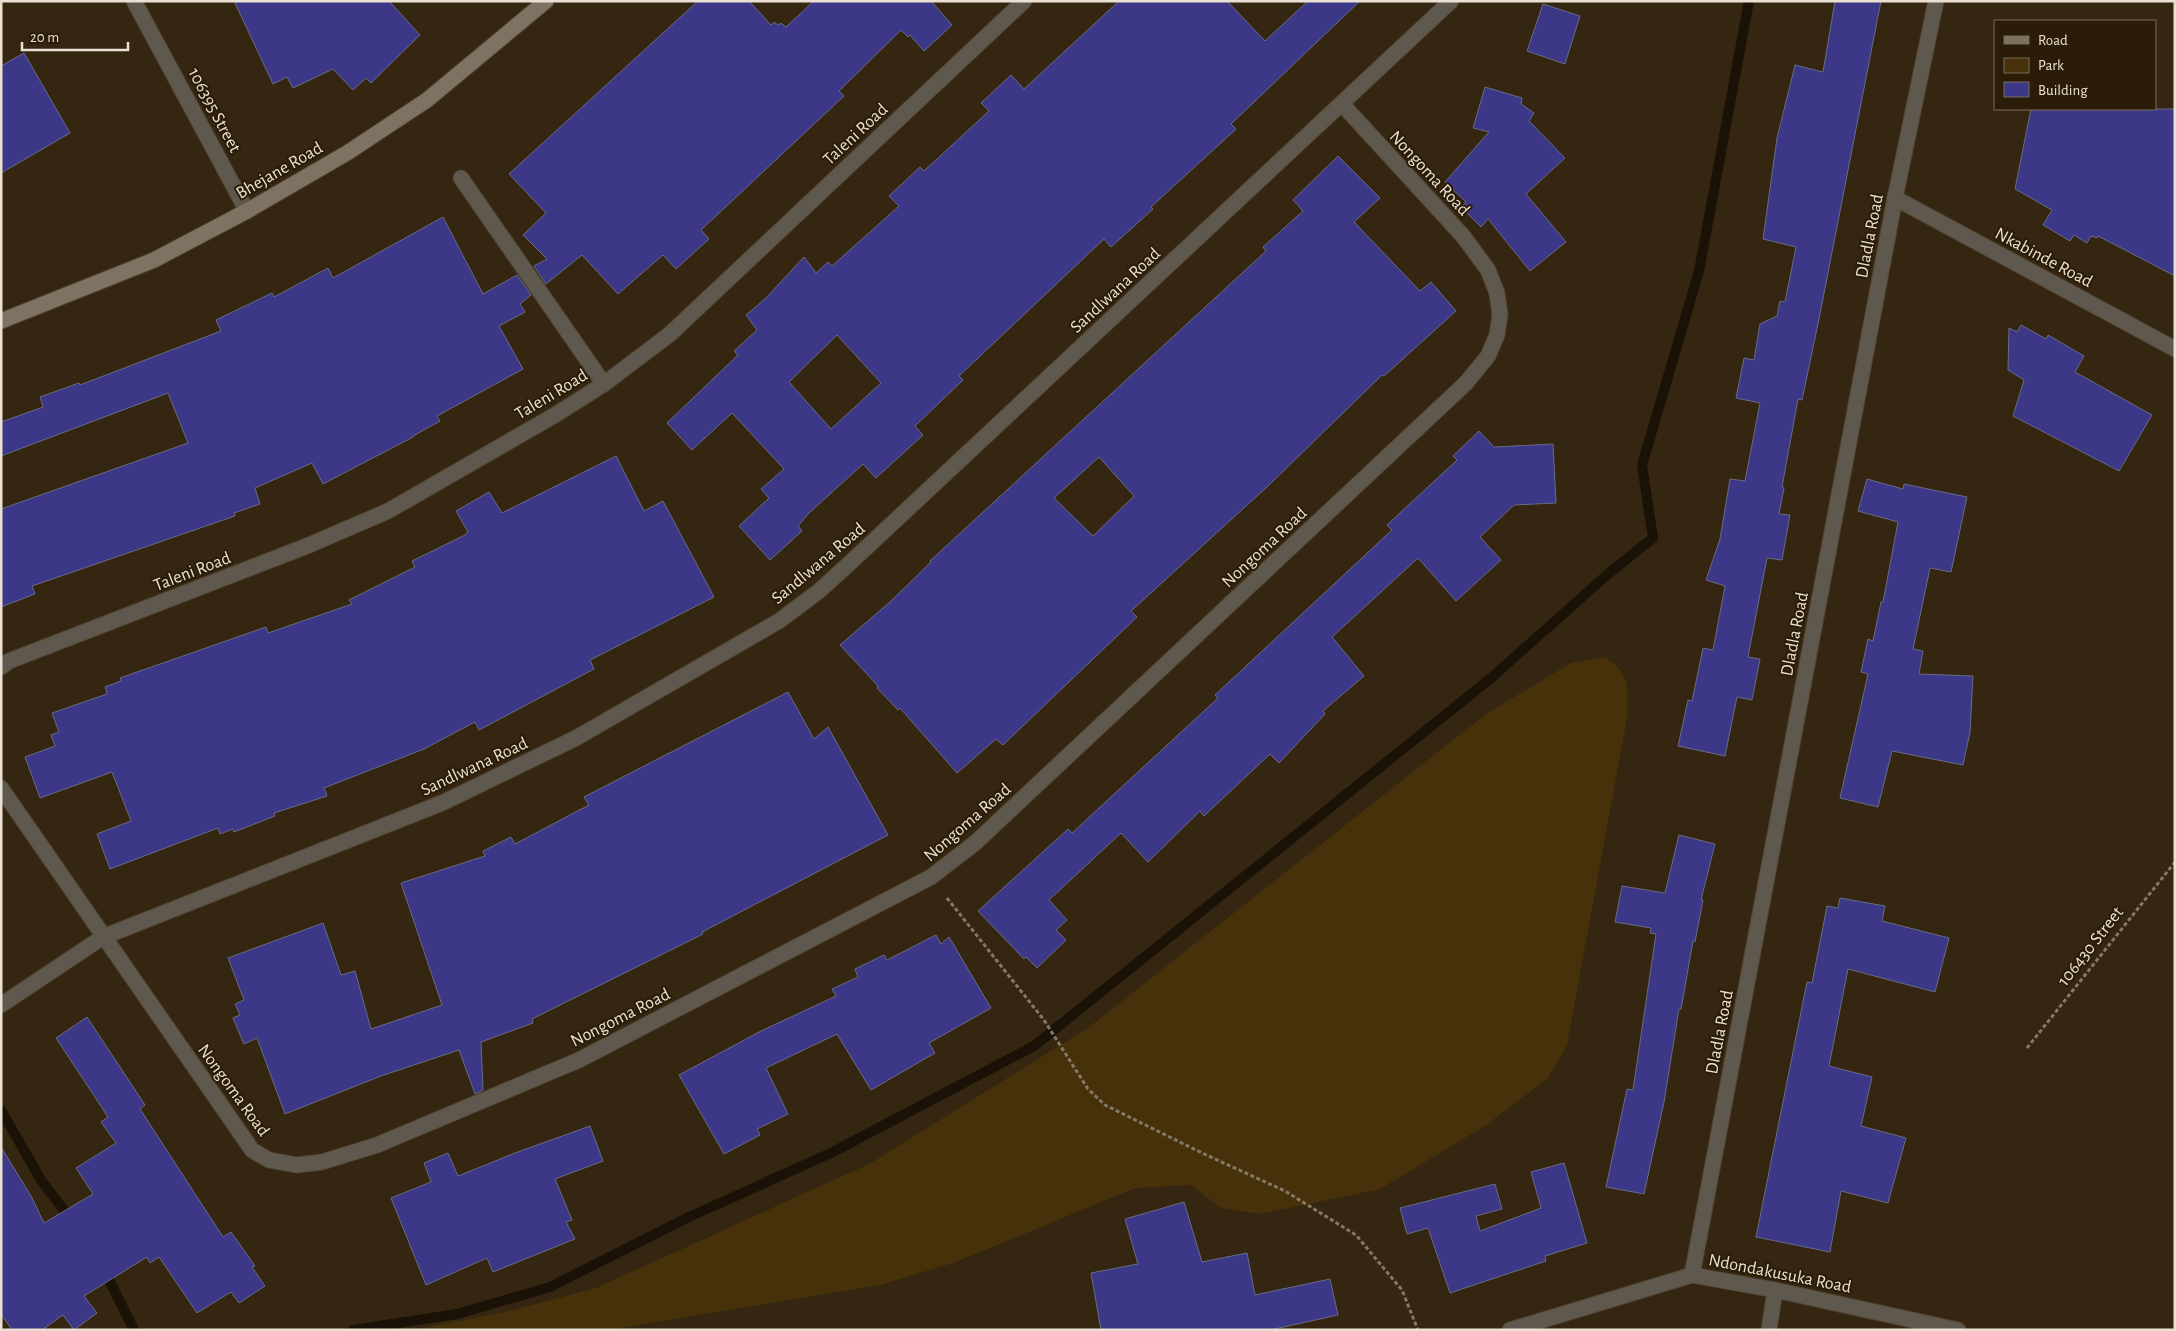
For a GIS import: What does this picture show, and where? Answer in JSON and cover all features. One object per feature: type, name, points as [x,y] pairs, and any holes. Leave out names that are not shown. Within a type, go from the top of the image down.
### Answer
[{"type":"street","name":"106395 Street","points":[[134,1],[247,211]]},
{"type":"street","name":"Bhejane Road","points":[[1,320],[154,260],[247,211],[347,153],[427,100],[546,1]]},
{"type":"street","name":"Taleni Road","points":[[1,667],[9,661],[307,546],[388,510],[555,415],[604,384],[670,334],[1024,1]]},
{"type":"street","name":"Sandlwana Road","points":[[1,1005],[103,937],[442,803],[576,738],[779,621],[819,591],[1451,1]]},
{"type":"street","name":"Dladla Road","points":[[1692,1275],[1895,198],[1936,1]]},
{"type":"street","name":"Nongoma Road","points":[[103,937],[252,1150],[269,1160],[297,1165],[322,1162],[376,1145],[579,1060],[932,877],[983,837],[1466,383],[1488,356],[1497,335],[1500,316],[1497,293],[1488,270],[1463,236],[1342,104]]},
{"type":"street","points":[[461,178],[604,384]]},
{"type":"street","name":"Nkabinde Road","points":[[1895,198],[2175,349]]},
{"type":"street","points":[[1,788],[103,937]]},
{"type":"street","name":"Ndondakusuka Road","points":[[1510,1330],[1692,1275],[1775,1290],[1958,1330]]},
{"type":"street","points":[[1769,1330],[1775,1290]]},
{"type":"path","name":"106430 Street","points":[[2027,1048],[2175,862]]},
{"type":"path","points":[[932,877],[1044,1020],[1088,1089],[1105,1105],[1285,1191],[1356,1234],[1402,1290],[1418,1330]]},
{"type":"green space","points":[[1604,657],[1620,669],[1624,676],[1627,690],[1627,718],[1567,1045],[1548,1078],[1488,1124],[1380,1189],[1261,1214],[1221,1208],[1191,1185],[1135,1188],[956,1262],[880,1285],[608,1330],[411,1330],[506,1312],[596,1288],[871,1163],[1088,1028],[1486,714],[1571,663]]},
{"type":"building","points":[[234,1],[389,1],[420,35],[371,83],[366,78],[353,90],[333,69],[293,88],[287,77],[273,84]]},
{"type":"building","points":[[698,1],[749,1],[771,25],[774,22],[778,25],[781,23],[786,27],[814,1],[931,1],[952,25],[924,51],[910,35],[908,37],[901,30],[839,91],[844,96],[701,230],[709,239],[676,269],[663,255],[618,294],[582,255],[546,284],[534,266],[547,259],[523,235],[546,213],[509,174]]},
{"type":"building","points":[[1119,1],[1227,1],[1265,41],[1308,1],[1360,1],[1231,124],[1236,129],[1151,207],[1153,209],[1111,247],[1104,239],[959,376],[963,380],[915,426],[923,435],[876,478],[863,464],[809,513],[798,526],[802,531],[770,560],[739,526],[769,498],[761,489],[784,469],[732,413],[692,450],[667,423],[738,355],[734,351],[757,330],[746,315],[765,299],[804,257],[816,273],[828,262],[832,266],[899,206],[889,196],[920,167],[924,171],[989,111],[981,103],[1011,75],[1024,89]],"holes":[[[837,335],[881,383],[831,429],[789,382]]]},
{"type":"building","points":[[1835,1],[1881,1],[1819,319],[1802,400],[1798,399],[1782,487],[1784,488],[1779,514],[1790,515],[1782,560],[1767,558],[1748,657],[1760,659],[1752,700],[1737,697],[1725,756],[1678,746],[1688,700],[1692,701],[1703,648],[1713,650],[1725,586],[1706,580],[1720,539],[1730,479],[1745,481],[1760,403],[1736,398],[1744,358],[1754,360],[1760,324],[1777,316],[1780,301],[1785,302],[1796,247],[1763,239],[1777,138],[1795,65],[1823,72]]},
{"type":"building","points":[[1543,4],[1580,16],[1565,64],[1527,51]]},
{"type":"building","points":[[24,53],[70,133],[1,173],[1,66]]},
{"type":"building","points":[[1485,87],[1522,98],[1521,104],[1534,113],[1529,121],[1565,158],[1526,194],[1566,242],[1530,271],[1488,219],[1481,227],[1461,207],[1466,202],[1445,182],[1489,132],[1473,128]]},
{"type":"building","points":[[2175,109],[2175,276],[2098,236],[2097,238],[2091,236],[2087,243],[2074,235],[2070,241],[2043,225],[2052,210],[2015,189],[2031,110]]},
{"type":"building","points":[[1338,156],[1380,198],[1354,222],[1420,291],[1431,282],[1456,311],[1384,376],[1382,375],[1268,486],[1131,611],[1137,617],[1003,745],[996,739],[957,773],[900,708],[898,710],[877,688],[878,686],[840,645],[890,602],[930,561],[1266,251],[1263,247],[1303,211],[1293,200]],"holes":[[[1099,457],[1134,496],[1093,536],[1054,498]]]},
{"type":"building","points":[[443,217],[483,294],[517,275],[531,295],[520,304],[525,312],[499,326],[523,369],[437,416],[440,421],[413,437],[323,484],[312,463],[255,488],[260,504],[234,513],[235,516],[32,586],[35,594],[1,607],[1,509],[188,443],[168,393],[1,456],[1,422],[43,407],[40,397],[79,383],[80,385],[221,331],[216,320],[272,293],[274,297],[328,268],[333,278]]},
{"type":"building","points":[[2021,325],[2046,339],[2048,335],[2084,356],[2075,372],[2152,415],[2119,471],[2013,416],[2024,380],[2008,370],[2009,328],[2017,332]]},
{"type":"building","points":[[1479,431],[1494,447],[1553,444],[1556,503],[1514,505],[1480,537],[1501,560],[1456,601],[1418,558],[1332,637],[1364,676],[1323,711],[1325,714],[1279,763],[1270,754],[1204,816],[1200,811],[1148,862],[1121,833],[1049,900],[1067,920],[1056,930],[1066,940],[1037,968],[1026,957],[1024,959],[978,911],[1068,829],[1072,833],[1218,698],[1215,695],[1392,530],[1387,525],[1457,460],[1453,456]]},
{"type":"building","points":[[616,456],[644,511],[663,501],[714,597],[590,660],[594,669],[479,730],[475,722],[424,749],[324,788],[327,796],[274,813],[275,816],[234,832],[233,829],[220,834],[218,828],[110,869],[97,834],[131,821],[112,772],[40,798],[25,757],[55,746],[51,735],[59,732],[52,713],[107,694],[105,687],[121,681],[120,678],[266,627],[268,633],[352,604],[349,600],[415,567],[412,561],[465,535],[468,532],[456,511],[489,492],[502,513]]},
{"type":"building","points":[[1867,479],[1903,489],[1904,484],[1967,497],[1951,572],[1930,568],[1913,649],[1923,651],[1919,674],[1973,676],[1970,732],[1963,765],[1892,751],[1878,807],[1840,798],[1868,674],[1861,672],[1868,639],[1873,641],[1881,602],[1883,602],[1898,522],[1858,511]]},
{"type":"building","points":[[788,692],[814,739],[828,727],[888,835],[702,932],[703,934],[532,1019],[533,1023],[481,1042],[483,1090],[475,1094],[459,1050],[381,1076],[285,1114],[257,1038],[244,1044],[233,1018],[240,1015],[235,1004],[244,1000],[228,958],[323,923],[341,975],[355,971],[371,1029],[442,1005],[401,883],[485,856],[483,851],[511,837],[515,844],[589,805],[584,797]]},
{"type":"building","points":[[1679,835],[1715,844],[1701,900],[1703,900],[1695,942],[1693,941],[1681,1009],[1679,1009],[1664,1102],[1644,1194],[1606,1187],[1627,1089],[1633,1090],[1656,934],[1650,933],[1651,928],[1615,922],[1622,886],[1665,893]]},
{"type":"building","points":[[1840,898],[1885,906],[1882,921],[1949,938],[1935,992],[1848,969],[1829,1066],[1872,1077],[1861,1126],[1906,1138],[1888,1203],[1841,1191],[1830,1252],[1756,1237],[1807,982],[1812,983],[1827,906],[1838,908]]},
{"type":"building","points":[[936,935],[941,944],[949,937],[991,1008],[929,1043],[935,1053],[871,1090],[837,1034],[766,1068],[788,1114],[757,1129],[760,1135],[724,1154],[679,1075],[761,1031],[836,996],[832,989],[858,977],[855,969],[884,955],[887,960]]},
{"type":"building","points":[[87,1017],[145,1105],[140,1109],[223,1237],[231,1232],[255,1266],[252,1267],[265,1286],[239,1303],[231,1292],[197,1313],[159,1257],[150,1263],[147,1257],[84,1296],[97,1313],[74,1330],[63,1315],[42,1330],[12,1330],[1,1314],[1,1147],[31,1196],[44,1223],[93,1194],[76,1168],[116,1143],[101,1122],[108,1117],[56,1038]]},
{"type":"building","points":[[590,1126],[603,1161],[555,1179],[572,1220],[566,1222],[575,1239],[493,1272],[487,1258],[426,1285],[391,1198],[431,1182],[424,1163],[448,1153],[458,1176]]},
{"type":"building","points":[[1564,1163],[1587,1243],[1545,1256],[1546,1261],[1450,1293],[1428,1228],[1407,1234],[1400,1208],[1495,1184],[1502,1209],[1476,1216],[1480,1231],[1541,1208],[1531,1172]]},
{"type":"building","points":[[1184,1202],[1202,1262],[1247,1253],[1255,1295],[1330,1279],[1338,1315],[1270,1330],[1101,1330],[1091,1273],[1138,1264],[1125,1219]]},
{"type":"waterway","points":[[353,1330],[457,1314],[550,1287],[689,1217],[831,1153],[1034,1046],[1491,678],[1608,574],[1653,538],[1642,465],[1699,271],[1749,1]]},
{"type":"waterway","points":[[1,1110],[41,1180],[72,1221]]},
{"type":"waterway","points":[[103,1268],[134,1330]]}]
